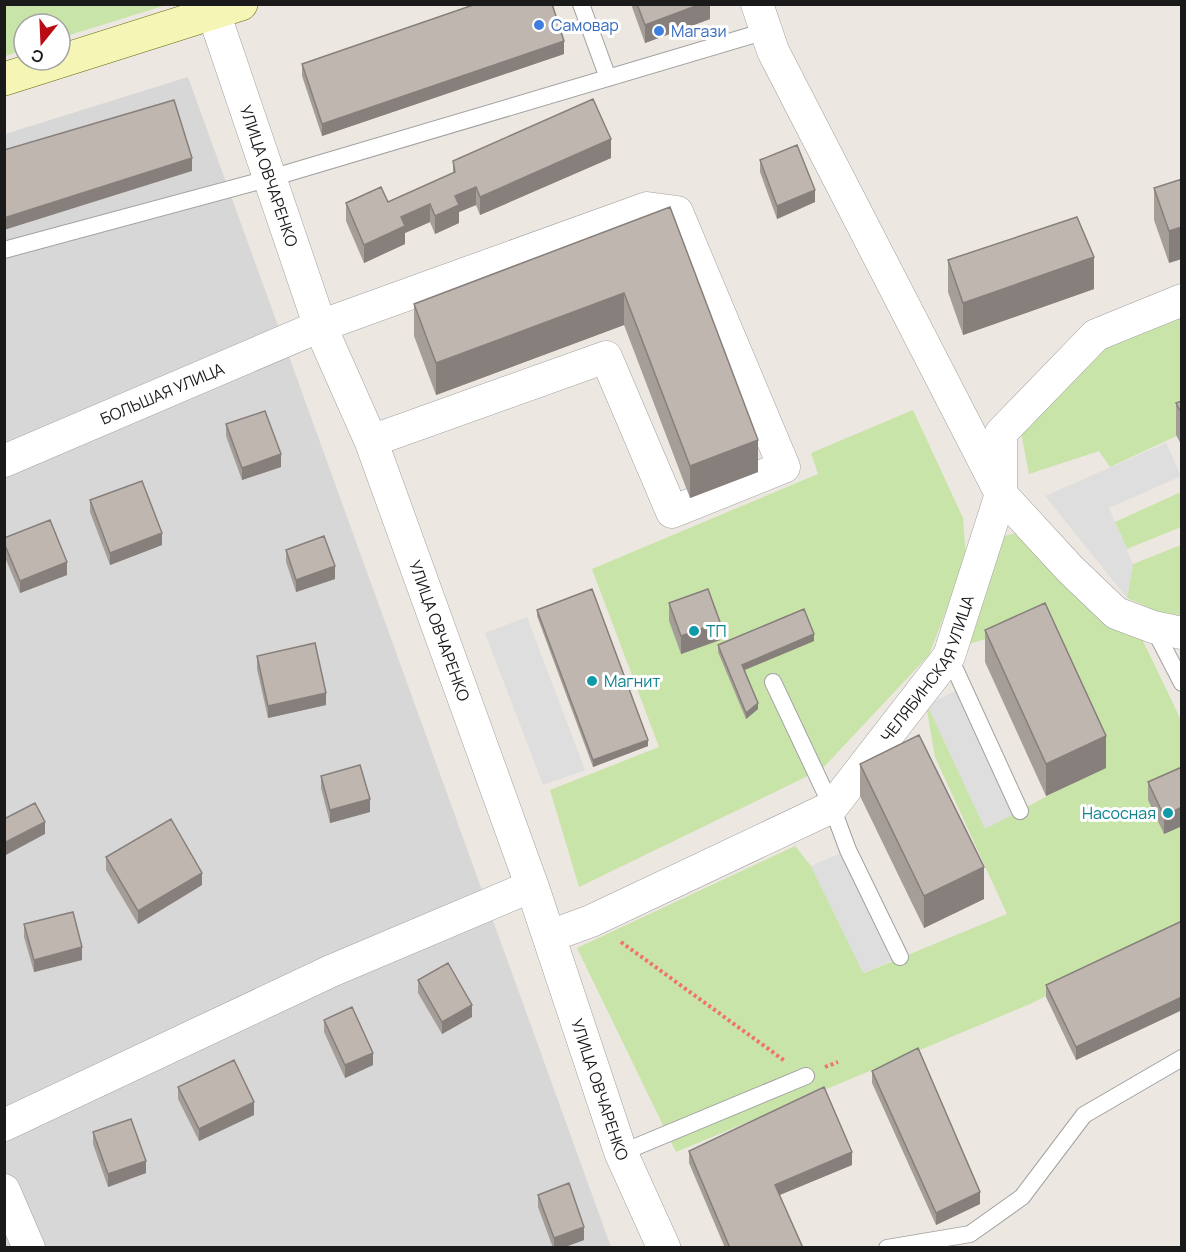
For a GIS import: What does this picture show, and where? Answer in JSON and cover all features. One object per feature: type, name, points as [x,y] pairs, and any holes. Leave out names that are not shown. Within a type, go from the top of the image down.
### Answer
[{"type":"main road","points":[[4,80],[227,9]]},
{"type":"street","name":"УЛИЦА ОВЧАРЕНКО","points":[[227,9],[271,178],[320,326],[371,441],[550,936],[621,1153],[664,1248]]},
{"type":"street","points":[[761,18],[773,51],[1001,494],[1070,569],[1116,613],[1167,630]]},
{"type":"street","name":"БОЛЬШАЯ УЛИЦА","points":[[4,460],[320,326],[647,208],[677,212],[784,467],[672,512],[606,357],[371,441]]},
{"type":"street","name":"ЧЕЛЯБИНСКАЯ УЛИЦА","points":[[550,936],[591,921],[832,807],[949,656],[1001,494],[1001,433],[1096,336],[1182,300]]},
{"type":"street","points":[[4,1125],[331,971],[532,886]]},
{"type":"street","points":[[4,1190],[29,1248]]},
{"type":"lane","points":[[581,4],[608,78]]},
{"type":"lane","points":[[4,250],[271,178],[608,78],[761,18]]},
{"type":"lane","points":[[1167,630],[1182,683]]},
{"type":"lane","points":[[949,656],[1020,811]]},
{"type":"lane","points":[[773,682],[832,807],[848,850],[900,957]]},
{"type":"lane","points":[[887,1248],[970,1234],[1022,1197],[1084,1115],[1182,1058]]},
{"type":"lane","points":[[621,1153],[806,1076]]},
{"type":"path","points":[[591,921],[806,1076],[838,1062]]},
{"type":"shaded area","points":[[188,77],[611,1247],[5,1248],[5,134]]},
{"type":"shaded area","points":[[1166,443],[1181,476],[1109,508],[1133,564],[1127,598],[1045,496]]},
{"type":"shaded area","points":[[527,617],[585,770],[543,785],[485,633]]},
{"type":"shaded area","points":[[963,687],[1020,811],[985,829],[927,705]]},
{"type":"shaded area","points":[[848,850],[900,957],[863,973],[811,866]]},
{"type":"green space","points":[[5,4],[166,4],[72,34],[72,12],[12,12],[12,54],[5,56]]},
{"type":"green space","points":[[1181,314],[1181,434],[1110,467],[1099,451],[1029,474],[1020,427],[1107,340]]},
{"type":"green space","points":[[913,410],[963,518],[966,559],[929,655],[822,769],[579,887],[550,790],[659,747],[592,569],[818,474],[811,453]]},
{"type":"green space","points":[[1181,492],[1181,527],[1127,549],[1115,522]]},
{"type":"green space","points":[[1016,533],[1142,639],[1181,720],[1181,929],[1030,1004],[676,1152],[577,948],[795,846],[811,866],[864,973],[1007,914],[935,757],[926,705],[1020,811],[1101,766],[1036,624],[962,646],[1000,537]]},
{"type":"green space","points":[[1181,545],[1181,615],[1161,613],[1127,598],[1133,564]]},
{"type":"building","points":[[476,4],[552,4],[564,41],[322,124],[302,64]]},
{"type":"building","points":[[637,4],[701,4],[645,25]]},
{"type":"building","points":[[593,99],[611,139],[480,197],[476,187],[455,196],[459,205],[435,216],[430,204],[401,217],[405,226],[364,245],[346,203],[381,187],[388,202],[455,172],[453,161]]},
{"type":"building","points":[[174,100],[192,158],[4,218],[4,150]]},
{"type":"building","points":[[797,145],[815,190],[777,206],[760,160]]},
{"type":"building","points":[[1182,179],[1182,227],[1169,231],[1154,188]]},
{"type":"building","points":[[670,207],[758,440],[690,466],[624,293],[436,363],[414,304]]},
{"type":"building","points":[[1077,217],[1094,257],[963,303],[948,260]]},
{"type":"building","points":[[1182,401],[1182,414],[1176,403]]},
{"type":"building","points":[[265,411],[281,454],[242,468],[226,424]]},
{"type":"building","points":[[142,481],[162,533],[110,553],[90,500]]},
{"type":"building","points":[[50,520],[67,562],[20,581],[4,538]]},
{"type":"building","points":[[324,536],[335,566],[296,580],[286,550]]},
{"type":"building","name":"Магнит","points":[[592,589],[648,740],[593,760],[537,610]]},
{"type":"building","points":[[708,589],[720,622],[681,636],[669,603]]},
{"type":"building","points":[[1045,603],[1106,736],[1046,764],[985,630]]},
{"type":"building","points":[[804,609],[814,634],[742,665],[758,703],[746,713],[718,645]]},
{"type":"building","points":[[315,643],[326,693],[268,706],[257,656]]},
{"type":"building","points":[[919,735],[984,867],[924,896],[860,764]]},
{"type":"building","points":[[360,765],[370,799],[330,810],[321,776]]},
{"type":"building","points":[[1182,767],[1182,807],[1164,816],[1148,782]]},
{"type":"building","points":[[35,803],[45,822],[4,843],[4,819]]},
{"type":"building","points":[[171,819],[202,873],[138,911],[106,857]]},
{"type":"building","points":[[73,912],[82,947],[34,960],[24,924]]},
{"type":"building","points":[[1182,921],[1182,997],[1076,1047],[1046,985]]},
{"type":"building","points":[[448,963],[472,1005],[442,1022],[418,980]]},
{"type":"building","points":[[352,1007],[373,1053],[345,1065],[324,1020]]},
{"type":"building","points":[[918,1048],[980,1192],[936,1213],[872,1071]]},
{"type":"building","points":[[234,1060],[254,1102],[199,1129],[178,1087]]},
{"type":"building","points":[[824,1087],[852,1152],[775,1185],[803,1248],[730,1248],[689,1151]]},
{"type":"building","points":[[131,1119],[146,1161],[108,1174],[93,1132]]},
{"type":"building","points":[[569,1183],[584,1227],[554,1238],[538,1195]]},
{"type":"place","name":"Самовар","points":[[539,25]]},
{"type":"place","name":"Магази","points":[[659,31]]},
{"type":"place","name":"ТП","points":[[694,631]]},
{"type":"place","name":"Магнит","points":[[592,681]]},
{"type":"place","name":"Насосная","points":[[1168,813]]}]
